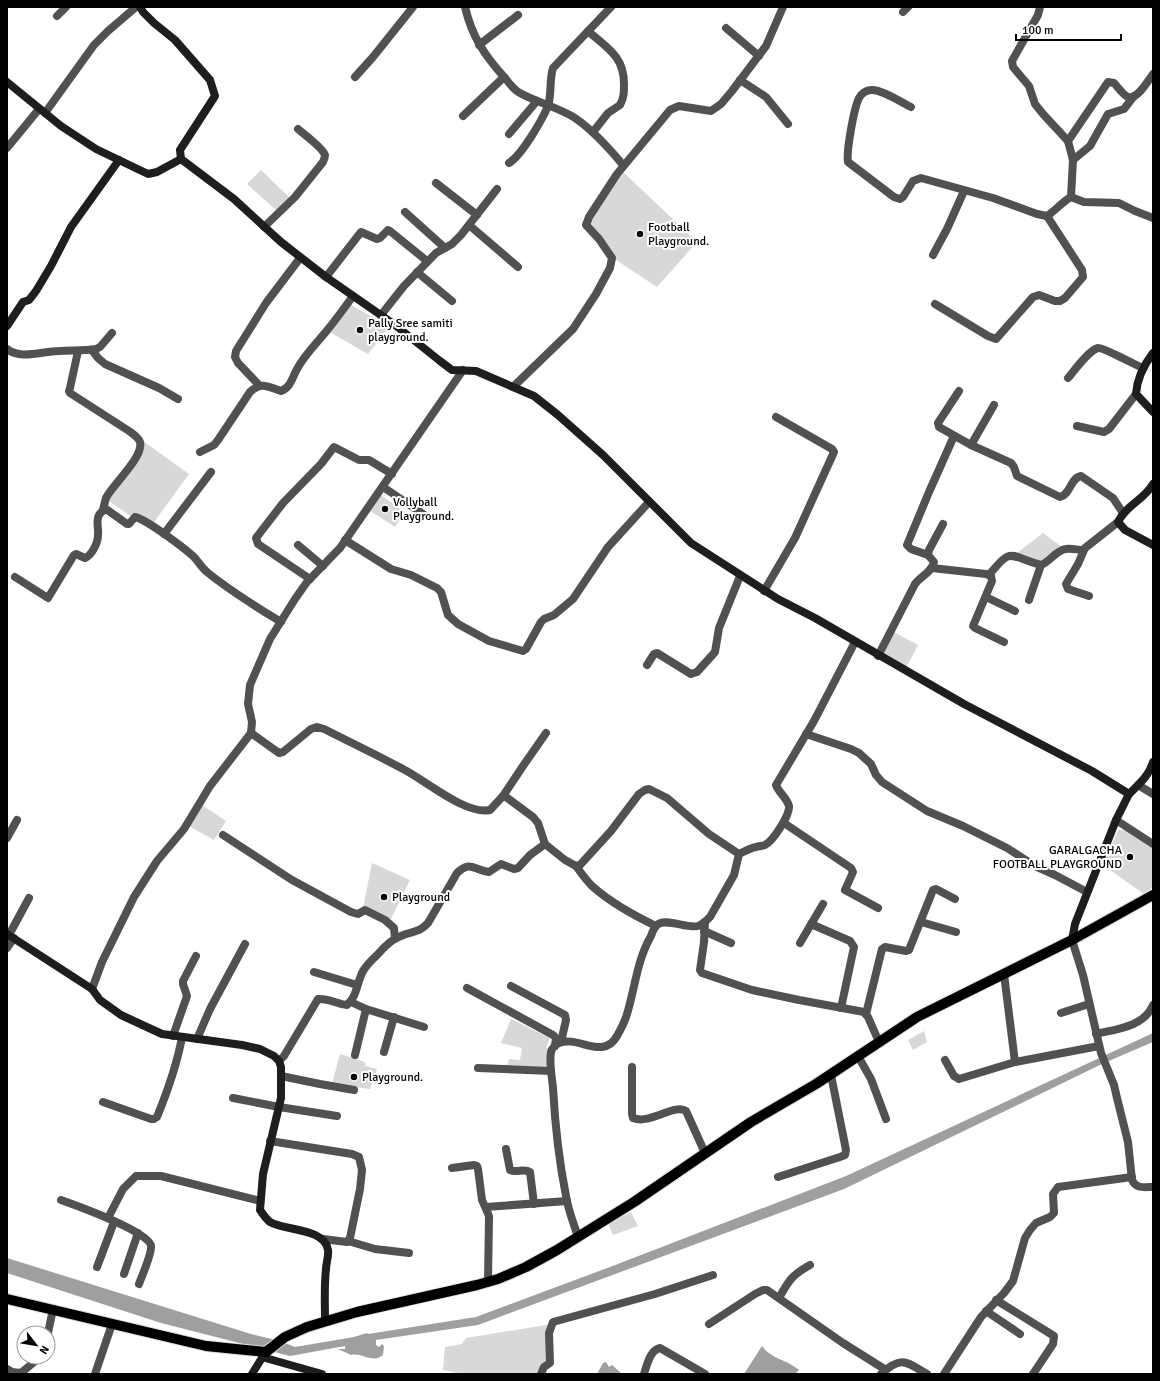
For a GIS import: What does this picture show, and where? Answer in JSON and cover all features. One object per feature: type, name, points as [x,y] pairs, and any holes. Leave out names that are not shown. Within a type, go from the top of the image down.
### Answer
[{"type":"main road","points":[[7,1299],[206,1346],[264,1355],[285,1337],[307,1327],[357,1312],[446,1293],[488,1282],[526,1267],[578,1237],[634,1202],[751,1122],[831,1075],[918,1017],[1072,940],[1153,895]]},
{"type":"street","points":[[58,16],[66,7]]},
{"type":"street","points":[[8,144],[42,111],[94,45],[136,7]]},
{"type":"street","points":[[140,7],[154,23],[175,40],[210,80],[215,96],[180,150],[181,159],[234,199],[300,258],[395,325],[452,370],[476,371],[534,396],[603,455],[691,543],[740,576],[764,591],[815,618],[878,656],[964,704],[1092,771],[1129,794]]},
{"type":"street","points":[[355,77],[413,7]]},
{"type":"street","points":[[465,7],[472,30],[479,45],[491,62],[518,92],[575,118],[593,132],[623,165]]},
{"type":"street","points":[[509,163],[522,150],[548,105],[551,79],[554,68],[611,7]]},
{"type":"street","points":[[513,386],[573,329],[596,294],[610,268],[612,258],[586,225],[589,217],[623,165],[670,110],[679,106],[711,111],[721,104],[766,46],[783,7]]},
{"type":"street","points":[[1040,7],[1038,15],[1012,61],[1013,67],[1029,86],[1035,104],[1068,141],[1073,160],[1071,197]]},
{"type":"street","points":[[479,45],[518,15]]},
{"type":"street","points":[[726,28],[759,56]]},
{"type":"street","points":[[588,31],[621,63],[624,79],[624,94],[620,105],[608,113],[593,132]]},
{"type":"street","points":[[1068,141],[1108,82],[1114,83],[1126,96],[1130,98],[1139,93],[1153,74]]},
{"type":"street","points":[[463,116],[504,77]]},
{"type":"street","points":[[740,80],[766,97],[788,124]]},
{"type":"street","points":[[7,82],[61,126],[90,145],[148,174],[157,172],[181,159]]},
{"type":"street","points":[[911,107],[876,90],[864,92],[859,97],[855,113],[848,149],[848,162],[898,199],[903,196],[914,181],[921,178],[993,198],[1031,212],[1047,216],[1082,270],[1083,274],[1065,298],[1060,302],[1039,295],[1033,297],[996,338],[988,336],[935,304]]},
{"type":"street","points":[[1073,160],[1090,146],[1108,114],[1124,109],[1134,96]]},
{"type":"street","points":[[509,134],[537,101]]},
{"type":"street","points":[[264,227],[299,193],[323,162],[325,157],[324,153],[298,129]]},
{"type":"street","points":[[7,326],[23,302],[29,300],[36,291],[71,228],[119,160]]},
{"type":"street","points":[[436,183],[477,215]]},
{"type":"street","points":[[381,315],[404,286],[427,261],[436,253],[452,244],[477,215],[496,189]]},
{"type":"street","points":[[933,255],[947,229],[964,191]]},
{"type":"street","points":[[1047,216],[1054,212],[1062,202],[1071,197]]},
{"type":"street","points":[[1071,197],[1084,202],[1119,203],[1153,218]]},
{"type":"street","points":[[405,212],[445,248]]},
{"type":"street","points":[[469,225],[518,267]]},
{"type":"street","points":[[326,277],[361,232],[377,239],[388,230],[427,261]]},
{"type":"street","points":[[259,385],[238,363],[235,357],[236,351],[266,303],[300,258]]},
{"type":"street","points":[[417,272],[452,301]]},
{"type":"street","points":[[200,452],[214,446],[250,392],[256,386],[262,385],[281,391],[286,389],[306,356],[353,296]]},
{"type":"street","points":[[7,348],[11,352],[19,354],[42,354],[57,351],[92,350],[100,347],[112,333]]},
{"type":"street","points":[[1068,378],[1091,352],[1097,348],[1102,348],[1143,368]]},
{"type":"street","points":[[92,350],[98,358],[106,364],[159,388],[178,399]]},
{"type":"street","points":[[15,577],[47,598],[49,597],[74,555],[76,554],[85,558],[90,554],[98,537],[98,516],[103,510],[106,498],[137,456],[140,442],[130,431],[70,393],[69,391],[78,351]]},
{"type":"street","points":[[1077,426],[1104,432],[1109,429],[1136,394],[1137,384],[1143,368],[1153,353]]},
{"type":"street","points":[[92,989],[102,962],[134,897],[157,861],[184,829],[210,786],[251,732],[252,722],[248,704],[250,685],[270,639],[295,599],[310,579],[345,540],[463,370]]},
{"type":"street","points":[[959,391],[938,423],[939,427],[971,445],[1011,463],[1017,476],[1060,497],[1066,494],[1075,478],[1081,476],[1113,498],[1123,513]]},
{"type":"street","points":[[1136,394],[1153,412]]},
{"type":"street","points":[[971,445],[994,405]]},
{"type":"street","points":[[764,591],[795,538],[834,455],[832,449],[776,417]]},
{"type":"street","points":[[878,656],[914,584],[932,568],[934,562],[928,555],[910,549],[907,545],[954,436]]},
{"type":"street","points":[[310,579],[258,544],[256,541],[256,538],[275,513],[302,482],[321,464],[334,446],[359,460],[369,460],[392,474]]},
{"type":"street","points":[[164,534],[211,472]]},
{"type":"street","points":[[1089,596],[1066,587],[1067,580],[1078,564],[1083,550],[1118,522],[1123,513],[1142,497],[1153,484]]},
{"type":"street","points":[[383,487],[426,516]]},
{"type":"street","points":[[345,540],[392,569],[411,575],[437,588],[441,592],[448,615],[458,624],[490,641],[523,651],[526,649],[541,622],[544,619],[554,615],[573,599],[608,547],[649,502]]},
{"type":"street","points":[[103,510],[106,509],[127,524],[129,524],[135,517],[138,517],[178,543],[192,555],[207,572],[238,595],[281,622]]},
{"type":"street","points":[[1118,522],[1124,530],[1153,545]]},
{"type":"street","points":[[928,555],[929,550],[943,524]]},
{"type":"street","points":[[298,545],[323,566]]},
{"type":"street","points":[[989,575],[1002,559],[1008,556],[1013,555],[1041,565],[1045,564],[1061,551],[1068,549],[1083,550]]},
{"type":"street","points":[[1029,600],[1041,565]]},
{"type":"street","points":[[932,568],[989,575],[992,577],[974,626],[975,628],[1004,642]]},
{"type":"street","points":[[647,665],[654,654],[657,653],[691,674],[697,672],[715,652],[719,628],[740,576]]},
{"type":"street","points":[[986,596],[1015,611]]},
{"type":"street","points":[[739,854],[752,848],[765,846],[771,841],[784,823],[789,808],[787,802],[776,785],[806,734],[856,642]]},
{"type":"street","points":[[251,732],[279,753],[311,729],[317,727],[324,729],[415,775],[456,802],[478,810],[490,810],[503,796],[546,733]]},
{"type":"street","points":[[806,734],[827,740],[859,753],[866,757],[876,775],[882,782],[927,811],[964,826],[1007,848],[1035,866],[1088,892]]},
{"type":"street","points":[[1153,762],[1149,772],[1129,794],[1116,820],[1075,924],[1072,940],[1083,975],[1104,1065],[1114,1085],[1125,1127],[1134,1184],[1137,1187],[1153,1187]]},
{"type":"street","points":[[1138,785],[1153,794]]},
{"type":"street","points":[[576,866],[580,865],[611,831],[639,794],[644,790],[650,789],[667,798],[709,834],[739,854]]},
{"type":"street","points":[[503,796],[510,798],[538,823],[545,844],[565,860],[576,866],[591,885],[606,898],[656,926]]},
{"type":"street","points":[[7,838],[17,820]]},
{"type":"street","points":[[1116,820],[1153,844]]},
{"type":"street","points":[[784,823],[851,868],[853,872],[845,890],[878,908]]},
{"type":"street","points":[[223,835],[292,880],[351,912],[358,914],[365,910],[385,920],[394,928],[395,938]]},
{"type":"street","points":[[279,1061],[284,1056],[318,999],[323,998],[347,1005],[351,1002],[360,976],[368,965],[395,938],[403,934],[415,932],[428,924],[458,873],[464,867],[470,866],[488,872],[501,864],[518,868],[536,850],[545,844]]},
{"type":"street","points":[[558,1044],[576,1042],[594,1047],[605,1046],[611,1043],[616,1037],[627,1015],[644,948],[656,926],[660,923],[666,922],[698,926],[705,922],[710,917],[734,875],[739,854]]},
{"type":"street","points":[[879,1042],[866,1014],[882,949],[885,947],[908,951],[911,947],[933,890],[936,889],[955,899]]},
{"type":"street","points":[[7,948],[10,936],[29,898]]},
{"type":"street","points":[[800,943],[823,904]]},
{"type":"street","points":[[705,922],[700,970],[702,973],[752,990],[864,1012],[866,1014]]},
{"type":"street","points":[[921,922],[956,932]]},
{"type":"street","points":[[810,924],[850,942],[854,947],[840,1008]]},
{"type":"street","points":[[704,931],[731,943]]},
{"type":"street","points":[[10,936],[92,989],[100,1000],[121,1015],[162,1034],[242,1045],[260,1049],[274,1056],[279,1061],[281,1098],[263,1174],[260,1210],[268,1221],[281,1227],[311,1233],[323,1239],[348,1241],[375,1249],[409,1253]]},
{"type":"street","points":[[197,1039],[210,1009],[245,944]]},
{"type":"street","points":[[104,1102],[151,1119],[157,1117],[174,1074],[178,1058],[177,1036],[187,996],[183,981],[196,956]]},
{"type":"street","points":[[314,972],[357,985]]},
{"type":"street","points":[[1004,974],[1015,1062]]},
{"type":"street","points":[[511,986],[565,1015],[566,1020],[558,1044],[551,1053],[551,1071],[556,1136],[567,1201],[578,1237]]},
{"type":"street","points":[[467,988],[555,1036],[558,1044]]},
{"type":"street","points":[[351,1002],[366,1009],[424,1027]]},
{"type":"street","points":[[1061,1013],[1089,1004]]},
{"type":"street","points":[[1096,1034],[1139,1022],[1148,1014],[1153,1005]]},
{"type":"street","points":[[354,1055],[366,1009]]},
{"type":"street","points":[[384,1052],[394,1017]]},
{"type":"street","points":[[945,1060],[954,1076],[959,1078],[1015,1062],[1100,1050]]},
{"type":"street","points":[[858,1056],[871,1079],[886,1119]]},
{"type":"street","points":[[632,1067],[633,1118],[640,1120],[652,1118],[675,1110],[684,1110],[705,1153]]},
{"type":"street","points":[[478,1068],[551,1071]]},
{"type":"street","points":[[778,1177],[840,1157],[846,1152],[831,1075]]},
{"type":"street","points":[[281,1076],[354,1090]]},
{"type":"street","points":[[233,1098],[337,1116]]},
{"type":"street","points":[[270,1141],[352,1154],[359,1157],[362,1170],[360,1189],[352,1235],[348,1241]]},
{"type":"street","points":[[506,1149],[510,1170],[514,1172],[525,1170],[530,1172],[534,1204]]},
{"type":"street","points":[[452,1168],[469,1165],[477,1166],[482,1200],[489,1216],[488,1282]]},
{"type":"street","points":[[97,1267],[111,1220],[123,1189],[136,1176],[161,1176],[260,1201]]},
{"type":"street","points":[[944,1374],[975,1325],[1013,1281],[1025,1238],[1030,1230],[1036,1223],[1050,1217],[1054,1213],[1053,1194],[1055,1189],[1061,1186],[1095,1183],[1132,1177]]},
{"type":"street","points":[[61,1200],[111,1220],[149,1240],[151,1245],[139,1284]]},
{"type":"street","points":[[486,1207],[567,1201]]},
{"type":"street","points":[[124,1274],[138,1233]]},
{"type":"street","points":[[323,1239],[328,1251],[326,1269],[325,1322]]},
{"type":"street","points":[[779,1298],[794,1274],[810,1265]]},
{"type":"street","points":[[541,1374],[544,1367],[550,1363],[549,1333],[553,1322],[655,1294],[713,1275]]},
{"type":"street","points":[[709,1324],[760,1291],[767,1290],[884,1372],[898,1362],[903,1361],[927,1374]]},
{"type":"street","points":[[996,1300],[1054,1336],[1053,1344],[1033,1374]]},
{"type":"street","points":[[50,1325],[53,1309]]},
{"type":"street","points":[[986,1311],[1020,1334]]},
{"type":"street","points":[[95,1374],[112,1324]]},
{"type":"street","points":[[644,1374],[652,1353],[658,1348],[663,1349],[705,1374]]},
{"type":"street","points":[[252,1374],[264,1355],[322,1374]]},
{"type":"street","points":[[10,1372],[21,1373],[30,1365]]},
{"type":"shaded area","points":[[261,170],[291,199],[278,212],[247,184]]},
{"type":"shaded area","name":"Football Playground.","points":[[621,170],[697,242],[657,287],[613,258],[586,225]]},
{"type":"shaded area","name":"Pally Sree samiti playground.","points":[[350,304],[389,327],[368,354],[331,333]]},
{"type":"shaded area","points":[[143,441],[189,474],[149,529],[109,501],[136,462]]},
{"type":"shaded area","name":"Vollyball Playground.","points":[[375,491],[405,512],[395,527],[364,507]]},
{"type":"shaded area","points":[[1043,533],[1066,550],[1041,571],[1016,554]]},
{"type":"shaded area","points":[[892,631],[918,645],[905,670],[878,656]]},
{"type":"shaded area","points":[[202,805],[226,821],[214,840],[189,826]]},
{"type":"shaded area","name":"GARALGACHA FOOTBALL PLAYGROUND","points":[[1118,830],[1126,830],[1153,848],[1153,887],[1144,894],[1103,865]]},
{"type":"shaded area","name":"Playground","points":[[372,863],[410,880],[388,925],[362,913]]},
{"type":"shaded area","points":[[511,1019],[550,1038],[546,1048],[551,1050],[549,1072],[506,1071],[509,1059],[520,1060],[522,1048],[501,1043]]},
{"type":"shaded area","points":[[924,1031],[927,1042],[913,1050],[908,1040]]},
{"type":"shaded area","points":[[1153,1033],[1153,1042],[1104,1063],[844,1189],[478,1325],[376,1340],[376,1345],[379,1347],[382,1344],[384,1346],[383,1355],[375,1358],[351,1355],[338,1349],[345,1349],[345,1346],[290,1356],[161,1323],[7,1273],[7,1258],[251,1334],[280,1341],[295,1347],[354,1337],[367,1333],[476,1317],[846,1176]]},
{"type":"shaded area","name":"Playground.","points":[[340,1054],[365,1062],[365,1066],[377,1069],[370,1089],[332,1084]]},
{"type":"shaded area","points":[[631,1212],[638,1226],[613,1235],[608,1223],[618,1214],[621,1217]]},
{"type":"shaded area","points":[[552,1324],[550,1363],[541,1374],[464,1374],[443,1370],[445,1347],[462,1344],[466,1338]]},
{"type":"shaded area","points":[[762,1346],[770,1354],[799,1370],[795,1374],[744,1374]]},
{"type":"shaded area","points":[[606,1362],[609,1367],[612,1365],[622,1374],[597,1374],[603,1363]]},
{"type":"place","name":"Football Playground.","points":[[640,234]]},
{"type":"place","name":"Pally Sree samiti playground.","points":[[360,330]]},
{"type":"place","name":"Vollyball Playground.","points":[[385,509]]},
{"type":"place","name":"GARALGACHA FOOTBALL PLAYGROUND","points":[[1130,857]]},
{"type":"place","name":"Playground","points":[[384,897]]},
{"type":"place","name":"Playground.","points":[[354,1077]]}]
